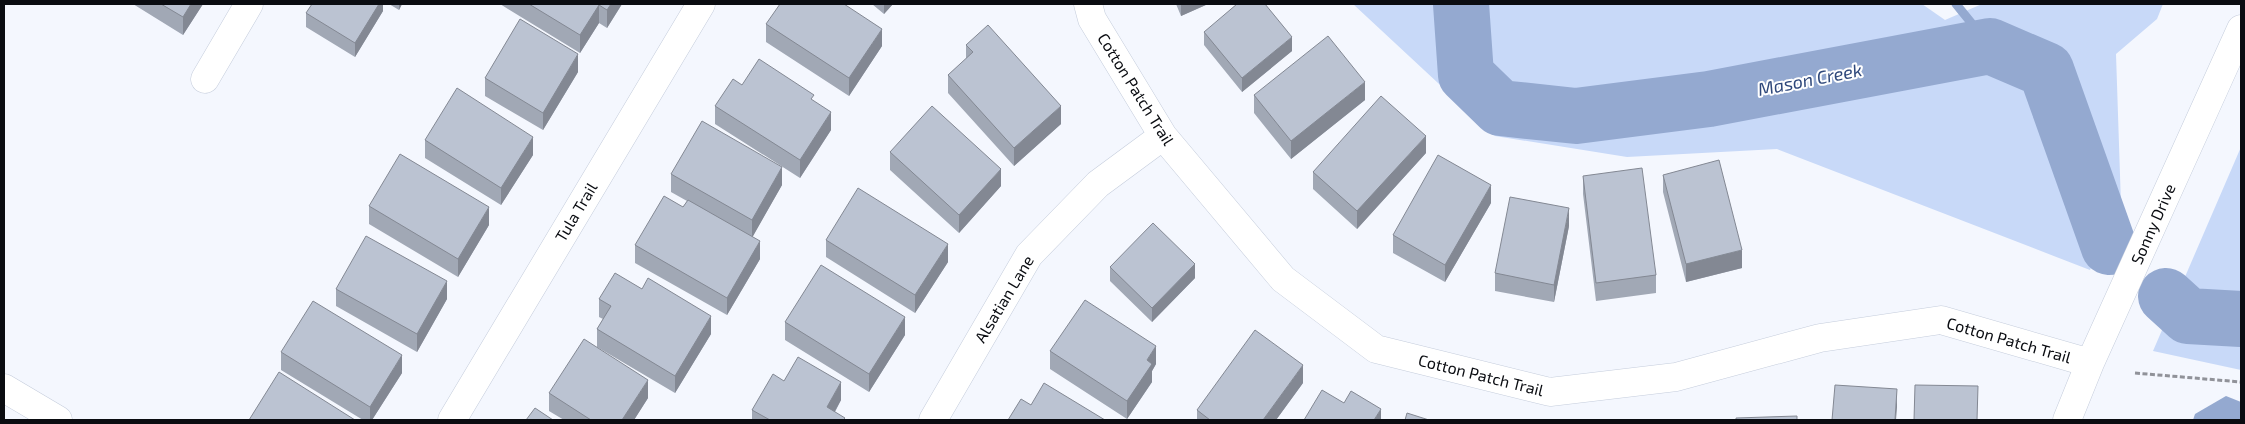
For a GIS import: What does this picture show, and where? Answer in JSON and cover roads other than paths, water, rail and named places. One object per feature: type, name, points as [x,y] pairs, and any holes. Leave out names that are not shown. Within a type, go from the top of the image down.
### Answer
[{"type":"street","points":[[204,80],[249,4]]},
{"type":"street","name":"Tula Trail","points":[[452,420],[701,4]]},
{"type":"street","name":"Cotton Patch Trail","points":[[1088,4],[1092,19],[1163,136],[1283,279],[1376,349],[1550,392],[1676,377],[1820,338],[1941,320],[2090,363]]},
{"type":"street","name":"Sonny Drive","points":[[2067,420],[2090,363],[2241,29]]},
{"type":"street","name":"Alsatian Lane","points":[[933,420],[1029,255],[1098,184],[1163,136]]},
{"type":"street","points":[[4,388],[58,420]]},
{"type":"waterway","name":"Mason Creek","points":[[1461,4],[1466,75],[1500,108],[1576,116],[1709,99],[1990,46],[2046,70],[2109,247]]},
{"type":"waterway","points":[[1956,4],[1990,46]]},
{"type":"waterway","name":"Mason Creek","points":[[2166,296],[2188,316],[2241,319]]}]
